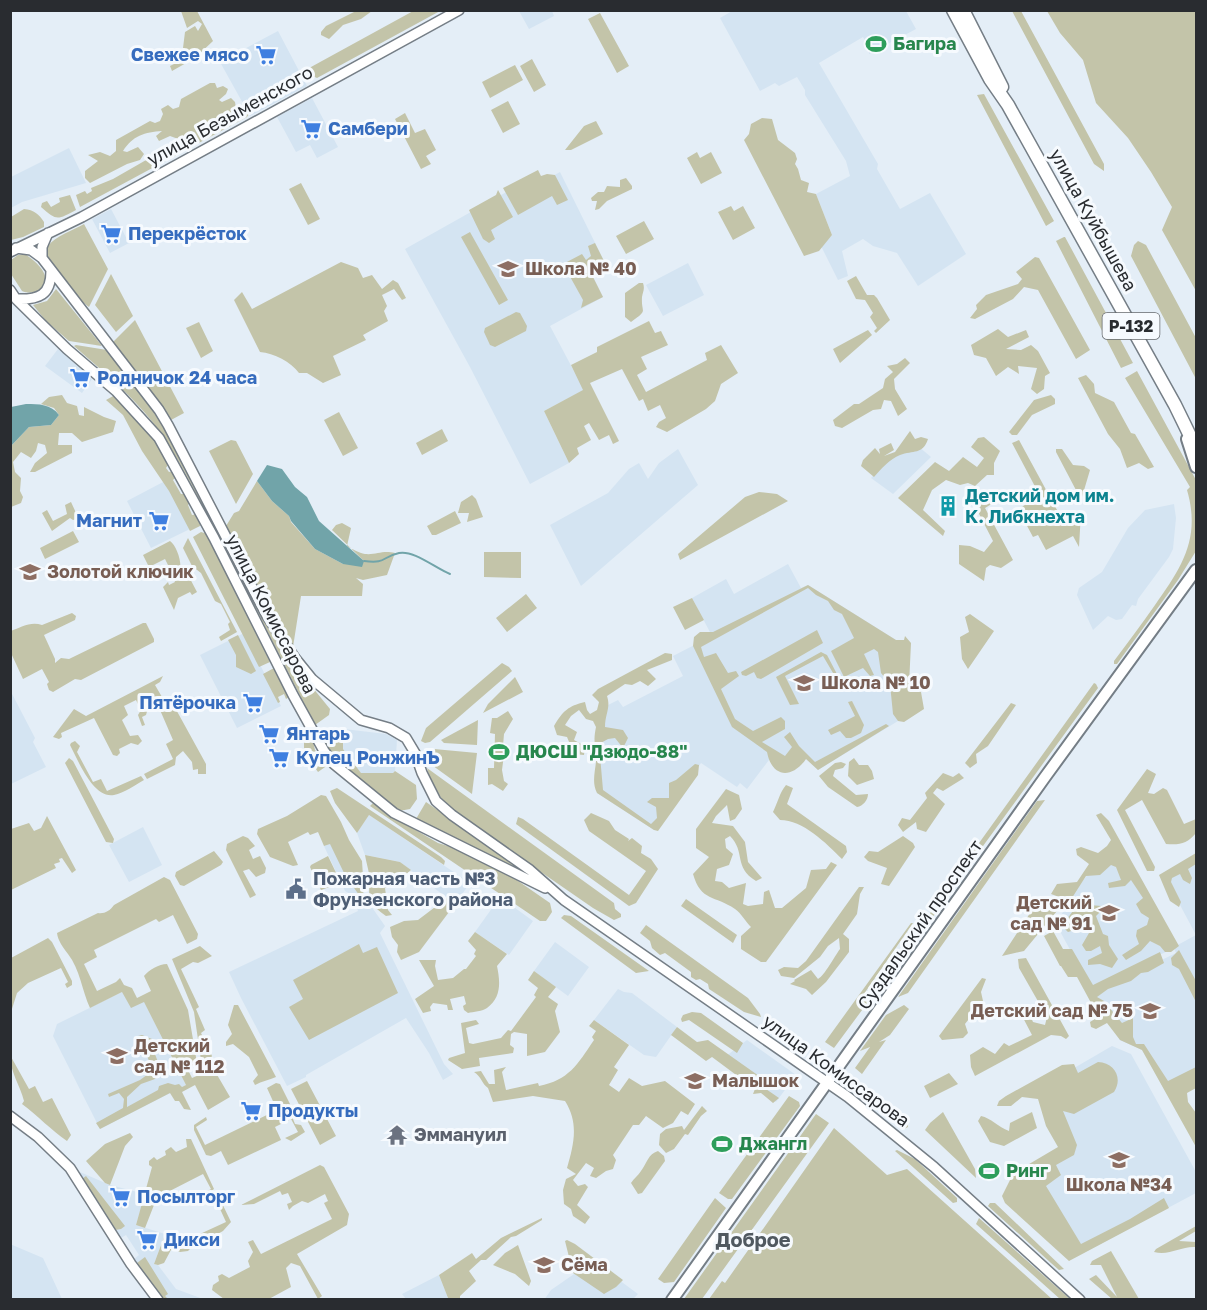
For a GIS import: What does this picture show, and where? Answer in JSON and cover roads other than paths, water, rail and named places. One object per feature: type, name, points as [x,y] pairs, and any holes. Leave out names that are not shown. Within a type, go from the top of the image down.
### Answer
[{"type":"highway","name":"улица Куйбышева","points":[[953,10],[990,80],[1008,105],[1197,448]]},
{"type":"highway","name":"улица Куйбышева","points":[[963,10],[997,75],[1008,105]]},
{"type":"highway","name":"Р-132","points":[[1175,405],[1197,434]]},
{"type":"main road","name":"улица Безыменского","points":[[13,250],[459,10]]},
{"type":"main road","points":[[42,258],[42,247],[48,233]]},
{"type":"main road","points":[[13,250],[31,250],[42,258]]},
{"type":"main road","name":"улица Комиссарова","points":[[42,258],[144,390],[168,425],[267,616],[306,672],[361,720],[389,728],[405,738],[415,753],[436,801],[452,815],[530,870],[553,892]]},
{"type":"main road","points":[[16,299],[28,300],[43,295],[51,284],[51,271]]},
{"type":"main road","name":"улица Комиссарова","points":[[10,290],[16,299],[67,349],[116,391],[159,438],[214,538],[293,694],[324,751],[334,764],[394,813],[553,892],[828,1082],[906,1143],[1080,1299]]},
{"type":"main road","points":[[1175,405],[1197,467]]},
{"type":"main road","name":"Суздальский проспект","points":[[672,1299],[1045,777],[1196,573]]},
{"type":"main road","points":[[10,1116],[38,1137],[70,1168],[131,1264],[158,1299]]},
{"type":"water","points":[[26,404],[48,407],[59,415],[51,425],[29,427],[11,446],[11,407]]},
{"type":"water","points":[[267,465],[282,469],[295,487],[307,497],[319,521],[364,561],[362,567],[343,564],[315,549],[257,481]]},
{"type":"waterway","points":[[364,561],[380,561],[399,553],[405,553],[418,557],[450,574]]},
{"type":"place","name":"Багира","points":[[876,44]]},
{"type":"place","name":"Свежее мясо","points":[[266,55]]},
{"type":"place","name":"Самбери","points":[[311,129]]},
{"type":"place","name":"Перекрёсток","points":[[111,234]]},
{"type":"place","name":"Школа № 40","points":[[508,269]]},
{"type":"place","name":"Родничок 24 часа","points":[[80,378]]},
{"type":"place","name":"Детский дом им. К. Либкнехта","points":[[948,506]]},
{"type":"place","name":"Магнит","points":[[159,521]]},
{"type":"place","name":"Золотой ключик","points":[[30,572]]},
{"type":"place","name":"Школа № 10","points":[[804,683]]},
{"type":"place","name":"Пятёрочка","points":[[253,703]]},
{"type":"place","name":"Янтарь","points":[[269,734]]},
{"type":"place","name":"ДЮСШ \"Дзюдо-88\"","points":[[499,752]]},
{"type":"place","name":"Купец РонжинЪ","points":[[279,758]]},
{"type":"place","name":"Пожарная часть №3 Фрунзенского района","points":[[296,889]]},
{"type":"place","name":"Детский сад № 91","points":[[1109,913]]},
{"type":"place","name":"Детский сад № 75","points":[[1150,1011]]},
{"type":"place","name":"Детский сад № 112","points":[[117,1056]]},
{"type":"place","name":"Малышок","points":[[695,1081]]},
{"type":"place","name":"Продукты","points":[[251,1111]]},
{"type":"place","name":"Эммануил","points":[[397,1135]]},
{"type":"place","name":"Джангл","points":[[722,1144]]},
{"type":"place","name":"Школа №34","points":[[1119,1160]]},
{"type":"place","name":"Ринг","points":[[989,1171]]},
{"type":"place","name":"Посылторг","points":[[120,1197]]},
{"type":"place","name":"Дикси","points":[[147,1240]]},
{"type":"place","name":"Сёма","points":[[544,1265]]},
{"type":"district","name":"Доброе","points":[[753,1240]]}]
